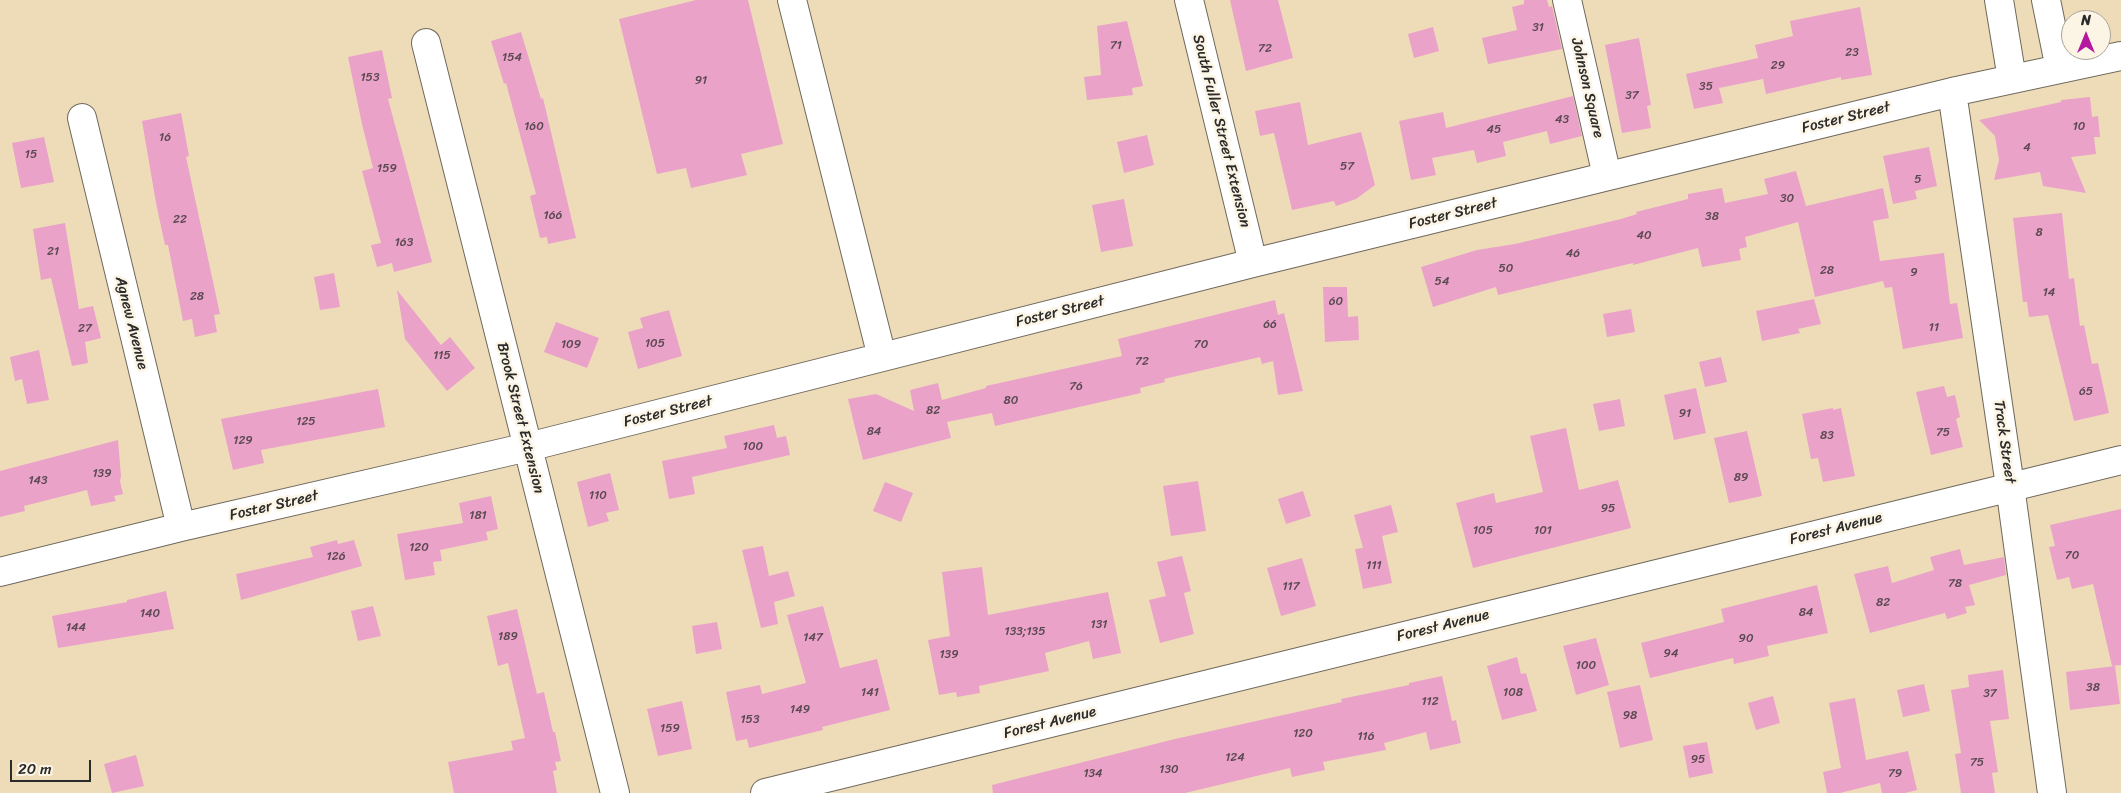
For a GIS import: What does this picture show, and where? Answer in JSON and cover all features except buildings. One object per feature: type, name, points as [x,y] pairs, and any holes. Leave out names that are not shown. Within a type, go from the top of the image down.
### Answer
[{"type":"street","points":[[792,0],[882,358]]},
{"type":"street","name":"South Fuller Street Extension","points":[[1188,0],[1253,263]]},
{"type":"street","name":"Johnson Square","points":[[1567,0],[1607,176]]},
{"type":"street","points":[[1999,0],[2012,79]]},
{"type":"street","points":[[2046,0],[2060,69]]},
{"type":"street","name":"Brook Street Extension","points":[[426,44],[615,793]]},
{"type":"street","name":"Foster Street","points":[[0,572],[181,527],[528,447],[1253,263],[1952,92],[2121,56]]},
{"type":"street","name":"Track Street","points":[[1952,92],[2010,486],[2052,793]]},
{"type":"street","name":"Agnew Avenue","points":[[82,118],[181,527]]},
{"type":"street","name":"Forest Avenue","points":[[765,793],[2121,460]]}]
